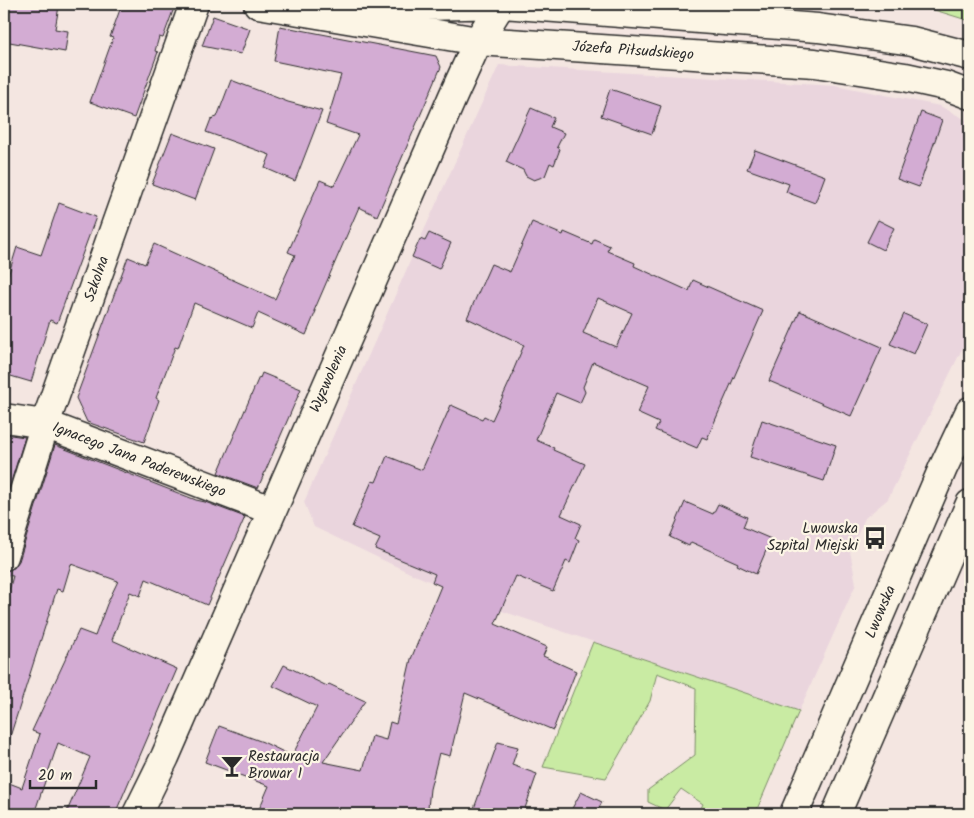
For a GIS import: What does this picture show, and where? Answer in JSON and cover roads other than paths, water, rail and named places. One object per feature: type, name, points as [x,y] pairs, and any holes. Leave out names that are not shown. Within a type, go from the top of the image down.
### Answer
[{"type":"street","name":"Szkolna","points":[[4,556],[45,424],[194,4]]},
{"type":"street","name":"Józefa Piłsudskiego","points":[[258,4],[478,41],[815,63],[905,77],[946,86],[970,95]]},
{"type":"street","name":"Józefa Piłsudskiego","points":[[295,10],[501,4],[818,28],[912,41],[970,56]]},
{"type":"street","name":"Wyzwolenia","points":[[137,814],[165,758],[478,41],[501,4]]},
{"type":"street","name":"Lwowska","points":[[794,814],[943,468],[970,411]]},
{"type":"street","name":"Ignacego Jana Paderewskiego","points":[[4,418],[45,424],[272,510]]},
{"type":"street","points":[[836,814],[970,504]]},
{"type":"street","name":"Wyzwolenia","points":[[159,814],[165,758]]},
{"type":"place","name":"Lwowska Szpital Miejski","points":[[875,538]]},
{"type":"place","name":"Restauracja Browar 1","points":[[232,766]]}]
